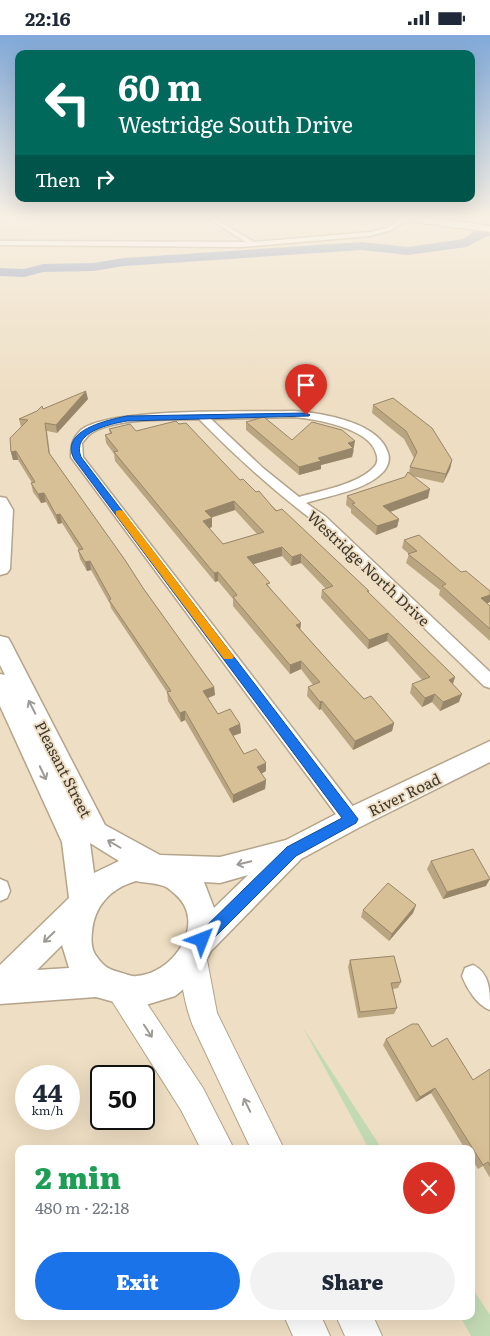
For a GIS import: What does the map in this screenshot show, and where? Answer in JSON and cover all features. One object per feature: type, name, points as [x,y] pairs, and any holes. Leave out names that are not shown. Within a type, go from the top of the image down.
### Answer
[{"type":"main road","points":[[0,502],[4,509],[0,569]]},
{"type":"main road","name":"Pleasant Street","points":[[0,643],[96,833],[156,868]]},
{"type":"main road","name":"Pleasant Street","points":[[0,682],[76,842],[84,903]]},
{"type":"main road","name":"River Road","points":[[156,868],[220,870],[292,851],[351,819],[490,751]]},
{"type":"main road","name":"River Road","points":[[198,950],[292,851]]},
{"type":"main road","points":[[136,868],[156,868],[175,874],[189,885],[200,901],[204,920],[198,950],[178,976],[159,988],[137,992],[109,986],[0,988],[20,965],[84,903],[98,886],[116,874],[136,868]]},
{"type":"main road","points":[[84,903],[76,923],[76,944],[83,964],[109,986]]},
{"type":"street","points":[[296,502],[372,476],[380,469],[383,461],[383,453],[379,445],[354,428],[306,415],[127,419],[104,423],[87,432],[76,443],[77,457],[351,819]]},
{"type":"street","name":"Westridge North Drive","points":[[202,416],[248,462],[296,502],[320,519],[490,682]]},
{"type":"street","points":[[198,950],[203,1016],[266,1145]]},
{"type":"street","points":[[473,976],[490,999]]},
{"type":"street","points":[[109,986],[192,1099],[216,1145]]},
{"type":"street","points":[[304,1320],[312,1336]]},
{"type":"street","points":[[356,1320],[364,1336]]},
{"type":"green space","points":[[302,1026],[379,1145],[367,1145]]},
{"type":"green space","points":[[475,1292],[490,1315],[490,1336],[471,1336],[462,1320],[475,1320]]},
{"type":"building","points":[[86,391],[56,425],[45,423],[49,453],[214,687],[203,691],[218,714],[230,709],[240,724],[229,729],[244,754],[256,749],[266,763],[257,767],[266,780],[233,795],[185,711],[180,713],[167,692],[171,691],[109,600],[111,599],[90,561],[85,562],[78,550],[83,549],[60,514],[56,515],[44,493],[38,494],[31,483],[35,482],[16,451],[11,452],[10,438],[28,420],[19,419],[37,411],[42,406],[43,409]]},
{"type":"building","points":[[393,398],[432,428],[452,460],[446,474],[410,467],[417,452],[406,431],[373,405]]},
{"type":"building","points":[[264,417],[292,440],[312,422],[342,430],[355,441],[348,443],[353,448],[318,458],[321,461],[299,467],[246,422]]},
{"type":"building","points":[[176,421],[179,424],[186,423],[240,480],[243,479],[256,492],[259,491],[276,511],[282,509],[369,591],[367,591],[455,677],[449,680],[462,694],[443,702],[435,694],[425,698],[412,684],[430,677],[388,633],[369,640],[322,590],[333,586],[301,554],[292,557],[282,547],[247,557],[270,583],[266,584],[301,623],[296,625],[364,699],[371,696],[394,723],[355,741],[308,687],[320,682],[301,661],[290,665],[233,597],[237,595],[218,572],[214,573],[114,452],[118,451],[105,435],[112,433],[109,429],[130,424],[136,431]],"holes":[[[234,501],[264,532],[223,544],[203,521],[212,518],[205,511]]]},
{"type":"building","points":[[408,472],[430,489],[383,506],[399,519],[377,526],[352,504],[355,503],[347,496],[405,477]]},
{"type":"building","points":[[419,535],[461,572],[466,571],[490,591],[490,595],[481,598],[490,606],[490,629],[442,586],[446,584],[408,554],[417,551],[404,540]]},
{"type":"building","points":[[473,849],[490,879],[447,892],[431,861]]},
{"type":"building","points":[[388,883],[416,905],[392,934],[363,910]]},
{"type":"building","points":[[394,956],[401,982],[391,983],[397,1008],[360,1012],[350,960]]},
{"type":"building","points":[[412,1024],[418,1024],[432,1047],[447,1038],[473,1080],[490,1069],[490,1166],[488,1162],[483,1165],[475,1152],[475,1145],[471,1145],[435,1088],[420,1097],[386,1039]]},
{"type":"slow traffic","points":[[120,513],[228,657]]},
{"type":"route","points":[[202,940],[292,851],[351,819],[77,457],[76,443],[87,432],[104,423],[127,419],[306,415]]}]
